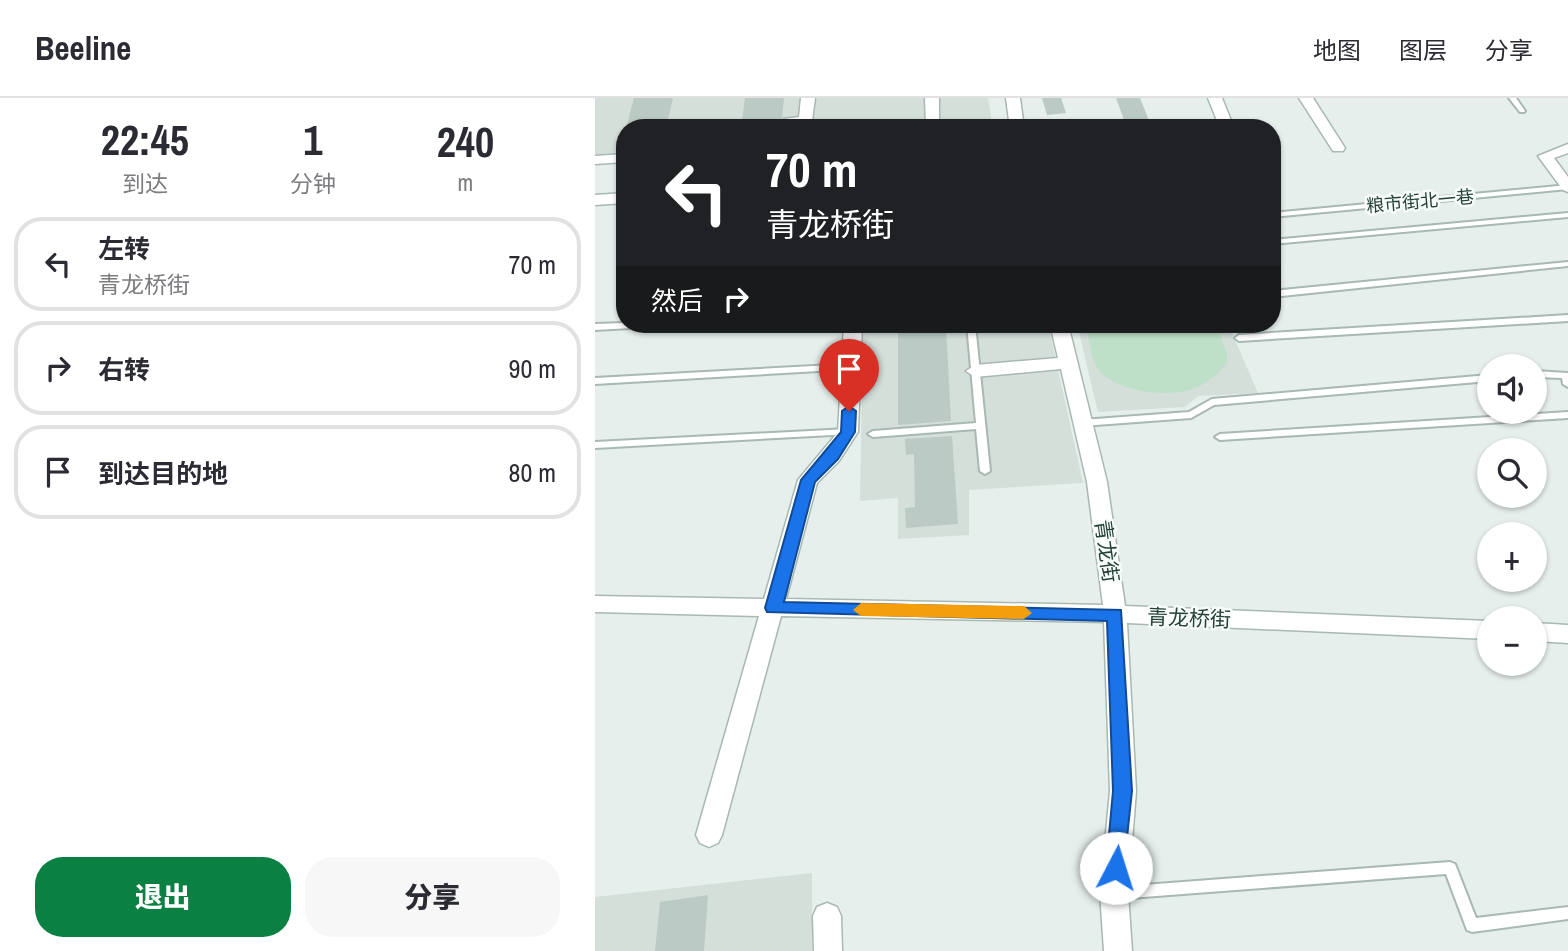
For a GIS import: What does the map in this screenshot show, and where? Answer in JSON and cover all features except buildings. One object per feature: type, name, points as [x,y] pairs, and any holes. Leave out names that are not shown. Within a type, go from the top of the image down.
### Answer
[{"type":"street","points":[[805,119],[808,98]]},
{"type":"street","points":[[932,98],[933,119]]},
{"type":"street","points":[[1013,98],[1016,119]]},
{"type":"street","points":[[1215,98],[1223,119]]},
{"type":"street","points":[[1306,98],[1338,148]]},
{"type":"street","points":[[1568,148],[1545,156],[1568,187]]},
{"type":"street","points":[[595,160],[616,159]]},
{"type":"street","points":[[595,200],[616,199]]},
{"type":"street","points":[[709,835],[808,480],[832,456],[848,432],[853,333]]},
{"type":"street","name":"青龙街","points":[[1061,333],[1097,482],[1115,614],[1122,791],[1114,894],[1118,951]]},
{"type":"street","points":[[975,371],[1067,363]]},
{"type":"street","name":"青龙桥街","points":[[595,604],[1115,614],[1477,629]]},
{"type":"street","points":[[1547,633],[1568,634]]},
{"type":"street","points":[[827,916],[828,951]]},
{"type":"lane","points":[[1512,98],[1522,111]]},
{"type":"lane","name":"粮市街北一巷","points":[[1281,214],[1568,187]]},
{"type":"lane","points":[[1281,241],[1568,215]]},
{"type":"lane","points":[[1281,292],[1568,264]]},
{"type":"lane","points":[[1239,338],[1568,318]]},
{"type":"lane","points":[[595,327],[616,326]]},
{"type":"lane","points":[[972,333],[985,471]]},
{"type":"lane","points":[[595,381],[851,367]]},
{"type":"lane","points":[[1547,374],[1566,375],[1568,384]]},
{"type":"lane","points":[[1082,423],[1191,415],[1212,402],[1477,379]]},
{"type":"lane","points":[[1220,437],[1568,415]]},
{"type":"lane","points":[[873,434],[981,426]]},
{"type":"lane","points":[[595,445],[848,432]]},
{"type":"lane","points":[[1114,894],[1450,868],[1472,925],[1568,913]]},
{"type":"shaded area","points":[[595,98],[988,98],[992,119],[616,119],[616,163],[595,164]]},
{"type":"shaded area","points":[[863,333],[1050,333],[1083,483],[969,490],[969,535],[898,539],[898,498],[860,501]]},
{"type":"shaded area","points":[[1079,333],[1232,333],[1258,393],[1198,396],[1185,407],[1098,412]]},
{"type":"shaded area","points":[[812,873],[812,951],[595,951],[595,897]]},
{"type":"green space","points":[[1088,333],[1220,333],[1227,363],[1210,380],[1197,387],[1173,393],[1158,393],[1128,388],[1115,382],[1096,366]]},
{"type":"slow traffic","points":[[861,610],[1024,613]]},
{"type":"route","points":[[849,411],[848,432],[832,456],[808,480],[773,608],[1115,614],[1122,791],[1116,868]]}]
